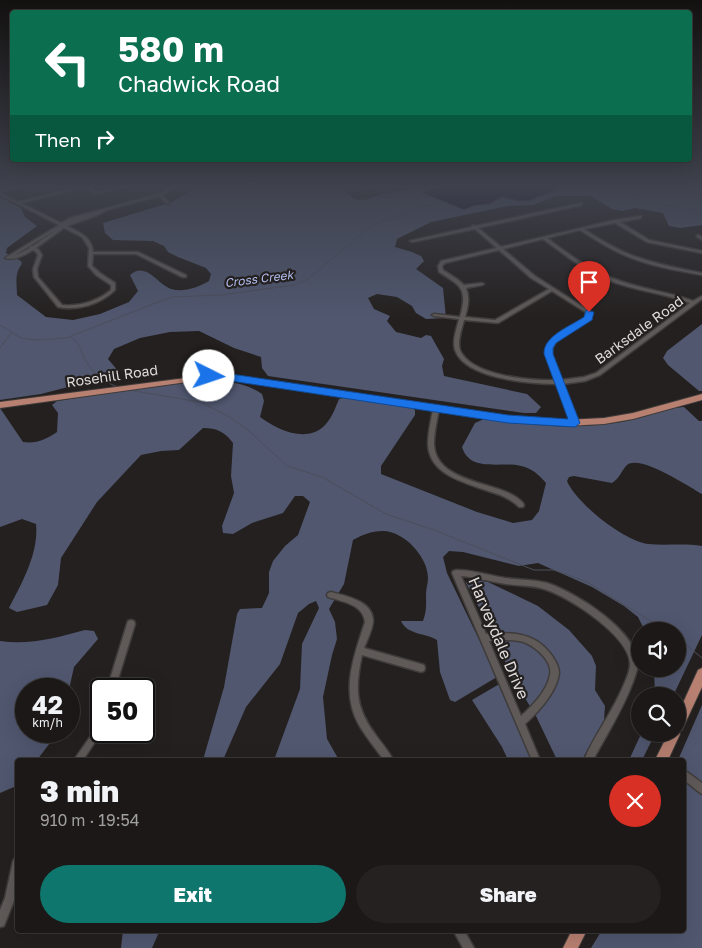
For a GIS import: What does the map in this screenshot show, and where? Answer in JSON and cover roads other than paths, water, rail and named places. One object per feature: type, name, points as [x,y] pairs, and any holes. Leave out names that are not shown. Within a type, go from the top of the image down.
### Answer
[{"type":"main road","name":"Rosehill Road","points":[[0,405],[209,376],[526,421],[575,423],[617,420],[702,397]]},
{"type":"main road","points":[[686,709],[702,674]]},
{"type":"main road","points":[[663,758],[670,742]]},
{"type":"main road","points":[[570,948],[578,933]]},
{"type":"street","points":[[30,247],[7,258],[16,257],[55,230]]},
{"type":"street","points":[[30,247],[38,251],[40,255],[34,269],[36,277],[58,305],[66,307],[79,306],[105,296],[114,288],[113,284],[92,269],[89,260],[90,245],[87,239],[72,230]]},
{"type":"street","points":[[412,241],[456,230]]},
{"type":"street","points":[[479,230],[551,290],[587,309],[590,314],[588,318],[549,345],[548,354],[575,423]]},
{"type":"street","points":[[462,318],[466,298],[463,287],[441,271],[441,264],[452,258],[576,230]]},
{"type":"street","points":[[583,230],[606,246],[626,256],[646,263],[702,274]]},
{"type":"street","points":[[630,230],[648,241],[702,252]]},
{"type":"street","points":[[544,238],[575,260],[605,277],[668,293],[694,304]]},
{"type":"street","points":[[90,254],[137,252],[184,276]]},
{"type":"street","points":[[463,287],[482,284]]},
{"type":"street","points":[[434,315],[486,322],[499,321],[551,290]]},
{"type":"street","name":"Barksdale Road","points":[[462,318],[457,349],[463,358],[471,364],[518,381],[578,381],[595,376],[702,297]]},
{"type":"street","points":[[436,409],[430,451],[440,467],[456,477],[501,492],[521,505]]},
{"type":"street","name":"Harveydale Drive","points":[[535,758],[456,573],[544,585],[560,591],[581,604],[620,636],[630,651],[634,664],[623,695],[589,758]]},
{"type":"street","points":[[331,595],[358,603],[366,610],[369,622],[353,680],[355,706],[362,722],[388,758]]},
{"type":"street","points":[[114,678],[131,624]]},
{"type":"street","points":[[484,638],[508,635],[533,641],[552,663],[555,674],[550,687],[532,712],[521,722]]},
{"type":"street","points":[[360,651],[421,668]]},
{"type":"street","points":[[79,758],[90,742]]},
{"type":"street","points":[[686,777],[702,789]]},
{"type":"street","points":[[0,922],[10,898],[15,875]]},
{"type":"street","points":[[460,933],[469,948]]},
{"type":"waterway","name":"Cross Creek","points":[[0,325],[21,338],[37,340],[66,338],[171,297],[221,295],[294,285],[308,279],[366,230]]},
{"type":"waterway","points":[[0,348],[11,333]]},
{"type":"waterway","points":[[70,337],[78,344],[95,373],[103,380],[118,387]]},
{"type":"waterway","points":[[129,390],[200,402],[228,416],[248,430],[287,466],[322,477],[386,514],[434,530],[534,570],[554,570],[587,582],[652,622]]},
{"type":"waterway","points":[[686,645],[702,658]]}]
